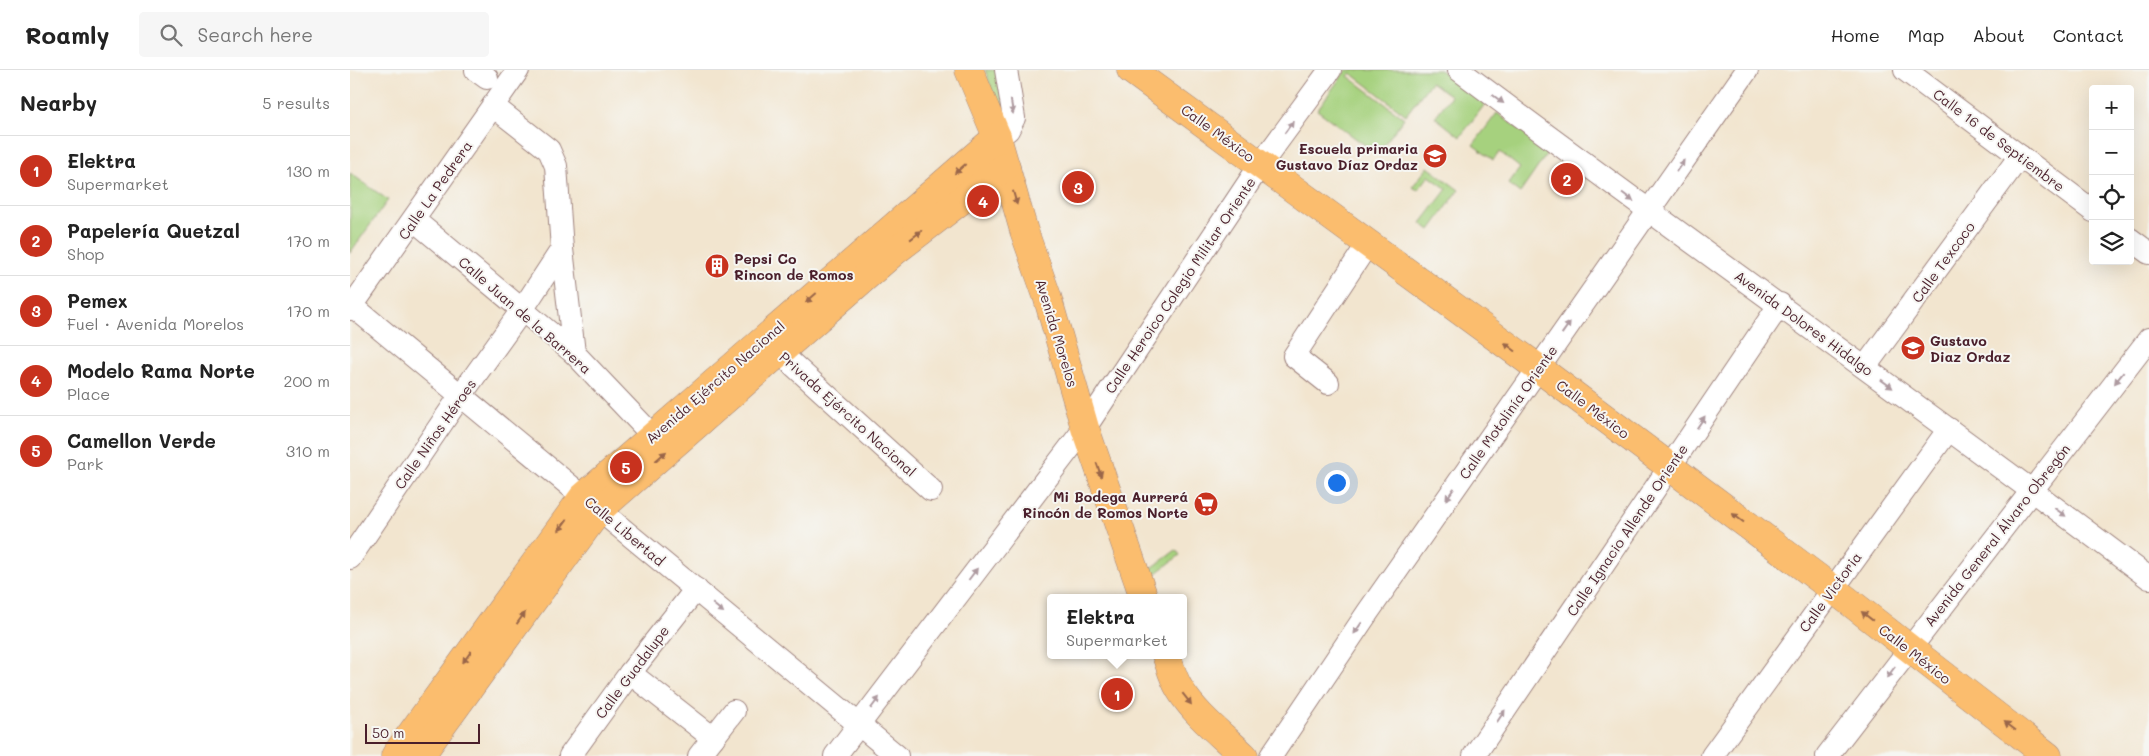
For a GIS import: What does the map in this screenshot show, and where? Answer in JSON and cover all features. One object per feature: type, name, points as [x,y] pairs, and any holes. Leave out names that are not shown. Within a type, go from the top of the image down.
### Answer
[{"type":"main road","name":"Avenida Morelos","points":[[969,70],[997,137],[1024,231],[1047,296],[1085,428],[1143,594]]},
{"type":"main road","name":"Calle México","points":[[1131,70],[1369,242],[1538,368],[1833,589],[2046,755]]},
{"type":"main road","name":"Avenida Ejército Nacional","points":[[420,756],[591,504],[888,244],[997,137]]},
{"type":"main road","name":"Avenida Ejército Nacional","points":[[888,244],[1006,166]]},
{"type":"main road","name":"Avenida Ejército Nacional","points":[[395,756],[591,504],[653,436],[773,346]]},
{"type":"main road","points":[[1168,659],[1184,697],[1200,715],[1244,756]]},
{"type":"street","name":"Calle La Pedrera","points":[[351,306],[414,220],[518,70]]},
{"type":"street","points":[[997,137],[1008,130],[1014,118],[1006,70]]},
{"type":"street","name":"Calle Heroico Colegio Militar Oriente","points":[[835,756],[1085,428],[1261,164],[1330,70]]},
{"type":"street","name":"Avenida Dolores Hidalgo","points":[[1458,70],[1648,212],[1780,304],[2149,578]]},
{"type":"street","name":"Calle Motolinía Oriente","points":[[1272,756],[1368,612],[1747,70]]},
{"type":"street","name":"Calle 16 de Septiembre","points":[[1905,70],[2089,208]]},
{"type":"street","points":[[493,106],[549,150],[556,166],[562,249],[574,353]]},
{"type":"street","name":"Calle Texcoco","points":[[1865,368],[2020,156]]},
{"type":"street","name":"Calle Juan de la Barrera","points":[[414,220],[574,353],[653,436]]},
{"type":"street","points":[[1328,383],[1294,356],[1369,242]]},
{"type":"street","points":[[2134,242],[2149,253]]},
{"type":"street","name":"Calle Niños Héroes","points":[[350,558],[461,395],[522,310],[562,249]]},
{"type":"street","name":"Calle Ignacio Allende Oriente","points":[[1474,756],[1780,304]]},
{"type":"street","name":"Calle Libertad","points":[[351,306],[897,756]]},
{"type":"street","name":"Avenida General Álvaro Obregón","points":[[1827,756],[2149,339]]},
{"type":"street","name":"Privada Ejército Nacional","points":[[773,346],[931,490]]},
{"type":"street","name":"Calle Victoria","points":[[1712,756],[1949,429]]},
{"type":"street","name":"Calle Guadalupe","points":[[570,756],[630,673],[696,589]]},
{"type":"street","points":[[630,673],[713,738]]},
{"type":"street","points":[[699,756],[734,711]]},
{"type":"green space","points":[[985,70],[1000,70],[1006,111],[1000,115]]},
{"type":"green space","points":[[1346,70],[1440,70],[1485,104],[1460,137],[1435,117],[1451,96],[1431,82],[1406,115],[1351,73],[1348,76],[1404,118],[1377,154],[1317,110]]},
{"type":"green space","points":[[1497,113],[1549,151],[1520,193],[1508,184],[1520,168],[1500,152],[1493,160],[1473,145]]},
{"type":"green space","points":[[1428,167],[1459,190],[1430,230],[1421,223],[1447,189],[1429,176],[1418,190],[1412,187]]},
{"type":"green space","points":[[350,173],[388,200],[350,253]]},
{"type":"green space","points":[[1176,550],[1180,555],[1148,580],[1145,573]]},
{"type":"place","name":"Escuela primaria Gustavo Díaz Ordaz","points":[[1435,156]]},
{"type":"place","name":"Papelería Quetzal","points":[[1567,179]]},
{"type":"place","name":"Pemex","points":[[1078,187]]},
{"type":"place","name":"Modelo Rama Norte","points":[[983,201]]},
{"type":"place","name":"Pepsi Co Rincon de Romos","points":[[717,266]]},
{"type":"place","name":"Gustavo Diaz Ordaz","points":[[1913,348]]},
{"type":"place","name":"Camellon Verde","points":[[626,467]]},
{"type":"place","name":"Mi Bodega Aurrerá Rincón de Romos Norte","points":[[1206,504]]},
{"type":"place","name":"Elektra","points":[[1117,694]]}]
